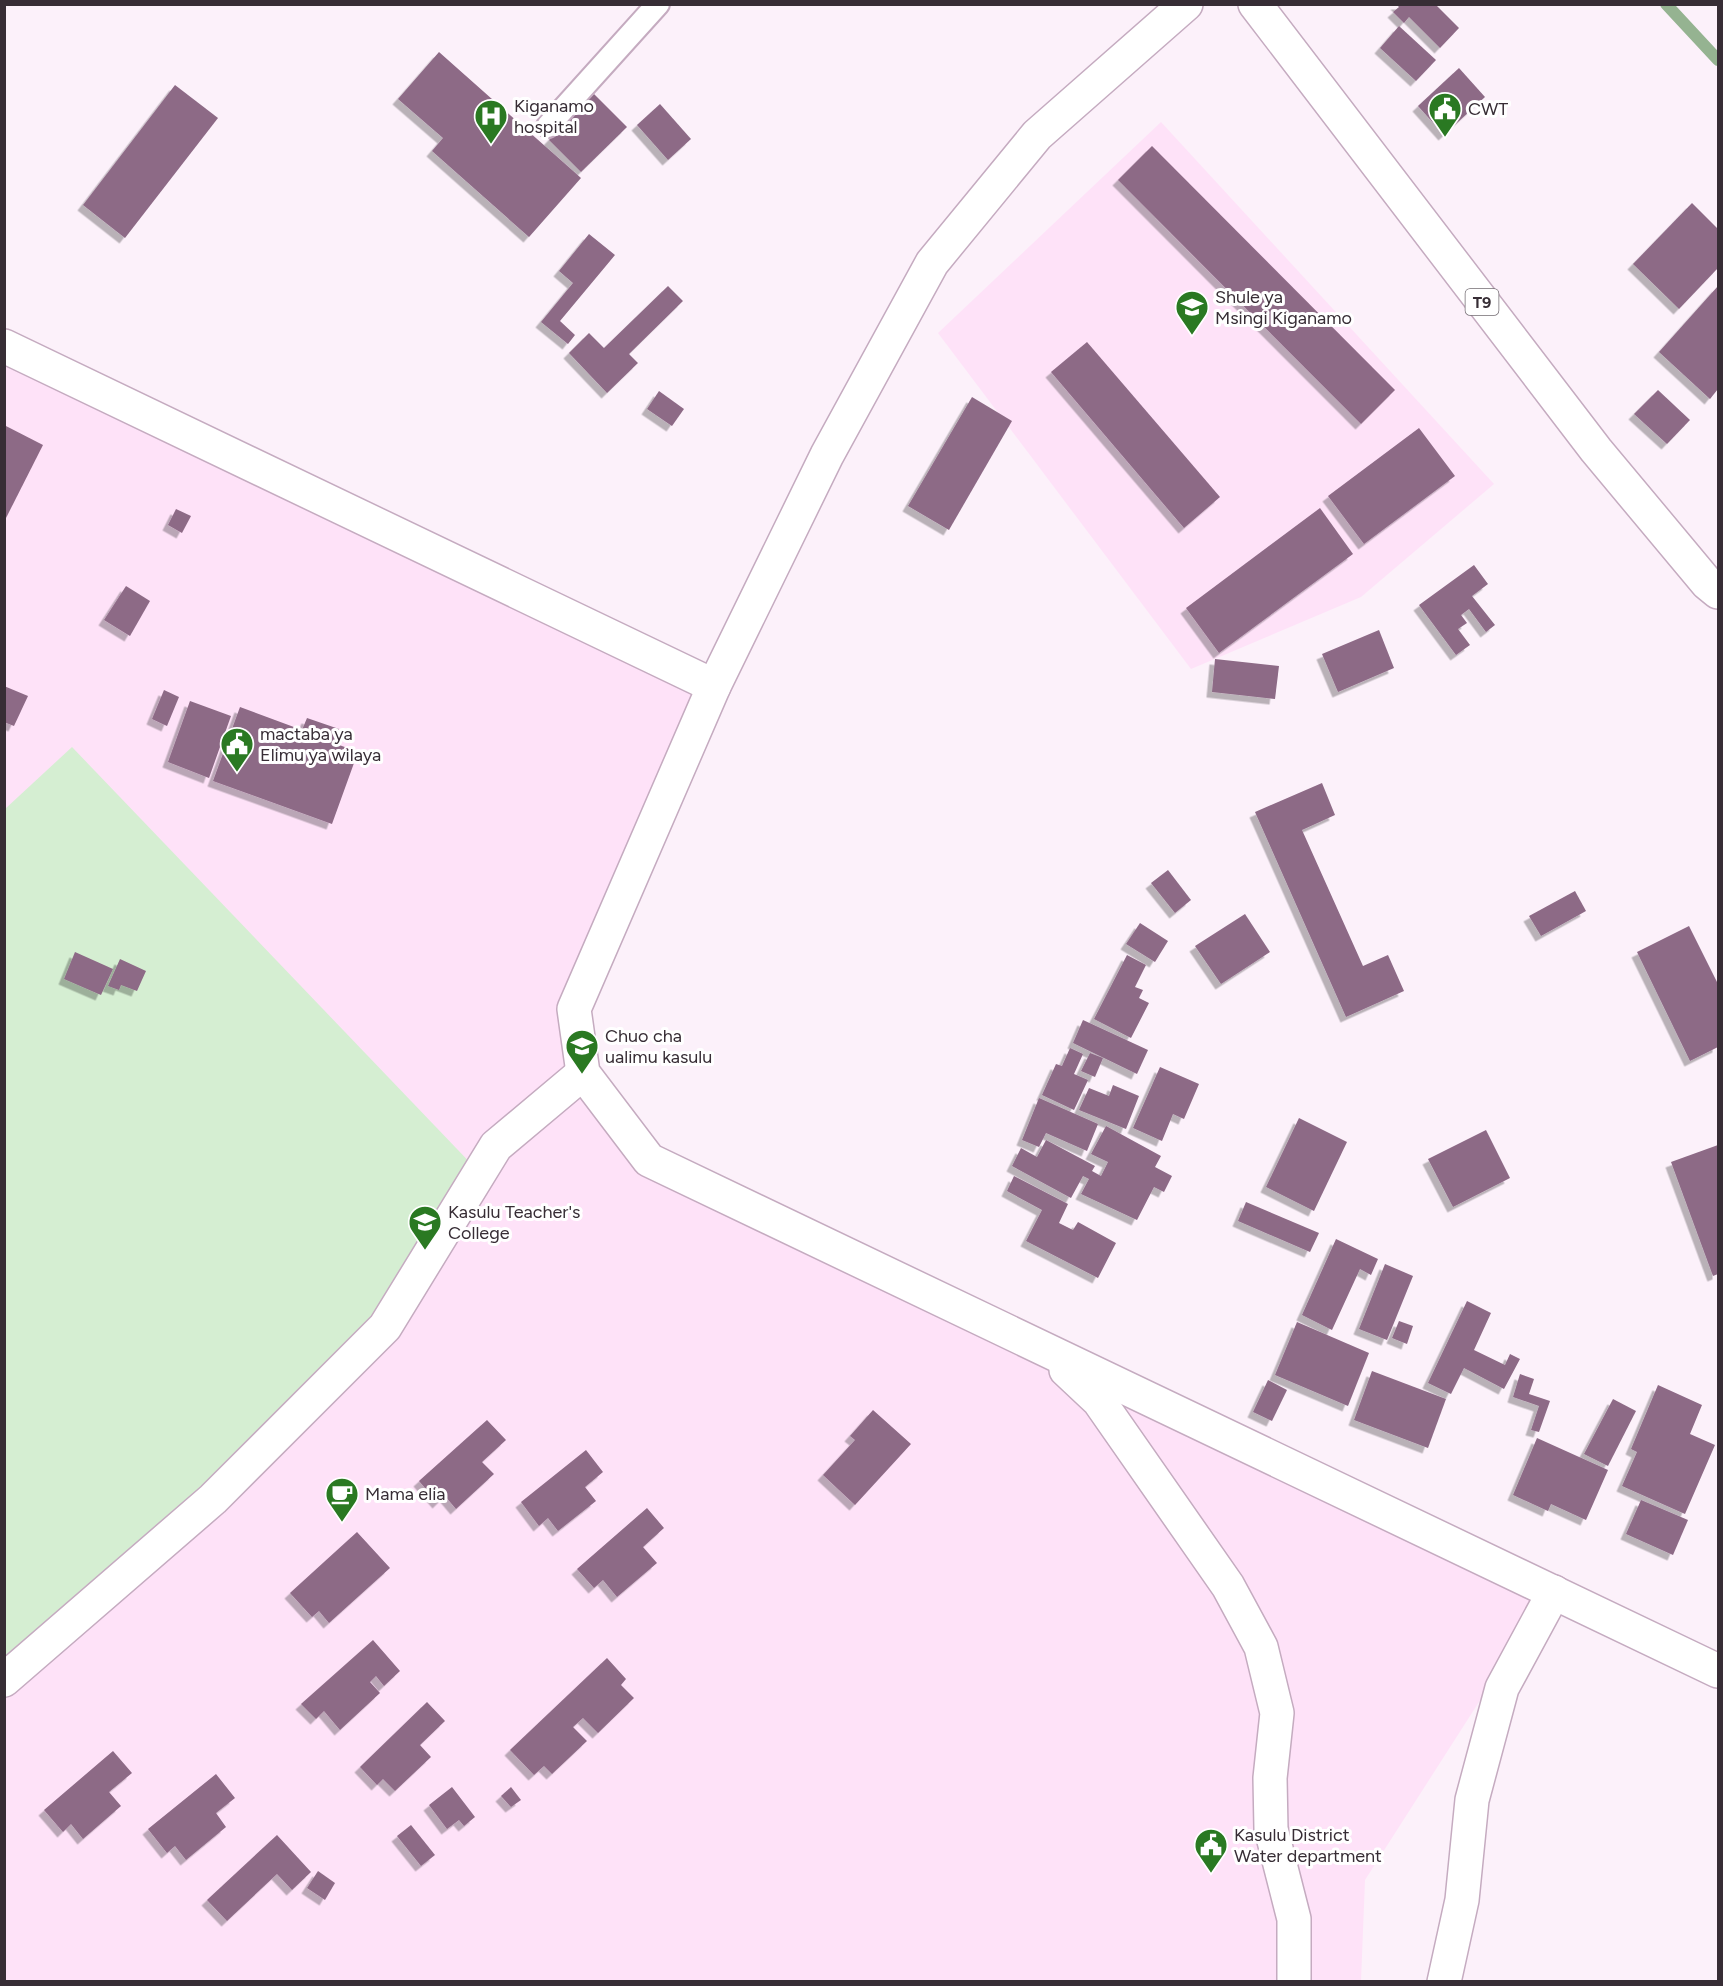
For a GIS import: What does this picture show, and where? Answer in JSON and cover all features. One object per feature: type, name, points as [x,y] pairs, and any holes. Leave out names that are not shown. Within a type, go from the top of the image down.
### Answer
[{"type":"main road","points":[[1186,4],[1036,135],[932,263],[827,455],[714,686],[574,1009],[583,1072],[649,1160],[1719,1671]]},
{"type":"main road","name":"T9","points":[[1255,4],[1596,450],[1707,583],[1719,592]]},
{"type":"main road","points":[[4,346],[714,686]]},
{"type":"main road","points":[[4,1680],[213,1499],[385,1327],[496,1146],[583,1072]]},
{"type":"main road","points":[[1046,1350],[1099,1401],[1228,1586],[1261,1647],[1277,1713],[1270,1778],[1271,1829],[1294,1919],[1319,1982]]},
{"type":"main road","points":[[1444,1982],[1462,1900],[1472,1800],[1502,1688],[1554,1592]]},
{"type":"main road","points":[[1294,1919],[1294,1982]]},
{"type":"lane","points":[[548,126],[658,4]]},
{"type":"shaded area","points":[[1161,122],[1494,484],[1361,597],[1191,669],[938,333]]},
{"type":"shaded area","name":"Kasulu Teacher's College","points":[[4,343],[713,682],[572,1005],[582,1069],[648,1156],[1552,1588],[1365,1880],[1361,1981],[5,1981]]},
{"type":"green space","points":[[72,747],[480,1173],[396,1309],[5,1680],[5,809]]},
{"type":"building","points":[[1396,4],[1435,4],[1459,28],[1440,48],[1409,17],[1404,23],[1393,12],[1399,7]]},
{"type":"building","points":[[1399,26],[1436,60],[1416,81],[1380,48]]},
{"type":"building","name":"Kiganamo hospital","points":[[439,52],[581,178],[529,237],[432,151],[443,138],[398,99]]},
{"type":"building","points":[[1459,68],[1485,97],[1444,135],[1418,106]]},
{"type":"building","points":[[175,85],[218,118],[125,238],[83,205]]},
{"type":"building","points":[[594,94],[627,127],[581,172],[549,140]]},
{"type":"building","points":[[660,104],[691,139],[668,160],[637,125]]},
{"type":"building","points":[[1152,146],[1395,390],[1361,424],[1118,180]]},
{"type":"building","points":[[1692,203],[1718,229],[1718,268],[1679,309],[1633,264]]},
{"type":"building","points":[[589,234],[615,255],[560,321],[575,335],[568,344],[541,322],[573,283],[559,271]]},
{"type":"building","points":[[668,286],[683,301],[629,354],[638,363],[607,393],[569,353],[589,333],[604,348]]},
{"type":"building","points":[[1718,286],[1718,389],[1710,399],[1659,352]]},
{"type":"building","points":[[1087,342],[1220,497],[1184,528],[1051,372]]},
{"type":"building","points":[[1658,390],[1690,420],[1667,444],[1634,414]]},
{"type":"building","points":[[659,391],[684,409],[672,426],[647,409]]},
{"type":"building","points":[[972,397],[1012,421],[949,530],[908,506]]},
{"type":"building","points":[[4,425],[43,445],[4,522]]},
{"type":"building","points":[[1419,428],[1455,476],[1364,544],[1328,496]]},
{"type":"building","points":[[1320,508],[1353,554],[1219,653],[1186,608]]},
{"type":"building","points":[[176,509],[191,516],[182,533],[168,525]]},
{"type":"building","points":[[1474,565],[1488,584],[1472,596],[1495,625],[1486,632],[1469,609],[1461,615],[1467,623],[1458,629],[1470,645],[1456,655],[1419,605]]},
{"type":"building","points":[[126,586],[150,601],[130,636],[104,620]]},
{"type":"building","points":[[1379,630],[1394,668],[1338,692],[1322,654]]},
{"type":"building","points":[[1215,659],[1279,666],[1275,699],[1212,692]]},
{"type":"building","points":[[4,686],[28,696],[14,726],[4,722]]},
{"type":"building","points":[[164,690],[179,697],[167,726],[152,719]]},
{"type":"building","points":[[190,701],[231,716],[209,778],[168,762]]},
{"type":"building","points":[[240,707],[302,730],[307,718],[339,729],[334,743],[358,752],[332,824],[213,781]]},
{"type":"building","points":[[1322,783],[1335,815],[1302,830],[1363,966],[1388,955],[1404,991],[1346,1017],[1255,812]]},
{"type":"building","points":[[1168,870],[1191,900],[1175,913],[1151,883]]},
{"type":"building","points":[[1575,891],[1586,911],[1541,936],[1529,916]]},
{"type":"building","points":[[1245,914],[1270,952],[1221,984],[1195,946]]},
{"type":"building","points":[[1140,923],[1168,941],[1155,962],[1126,944]]},
{"type":"building","points":[[1689,926],[1718,984],[1718,1047],[1690,1061],[1637,952]]},
{"type":"building","points":[[75,952],[113,969],[101,995],[64,979]]},
{"type":"building","points":[[1127,955],[1146,965],[1135,987],[1143,990],[1139,998],[1149,1003],[1131,1038],[1094,1019]]},
{"type":"building","points":[[120,959],[146,971],[137,991],[121,985],[119,990],[108,986]]},
{"type":"building","points":[[1083,1020],[1148,1050],[1137,1074],[1073,1043]]},
{"type":"building","points":[[1070,1048],[1083,1054],[1074,1074],[1088,1080],[1074,1110],[1042,1095],[1056,1064],[1062,1066]]},
{"type":"building","points":[[1090,1053],[1103,1058],[1095,1077],[1081,1071]]},
{"type":"building","points":[[1160,1067],[1199,1084],[1184,1119],[1173,1114],[1162,1141],[1133,1128]]},
{"type":"building","points":[[1113,1085],[1139,1096],[1126,1129],[1079,1110],[1089,1088],[1109,1096]]},
{"type":"building","points":[[1039,1098],[1098,1124],[1087,1151],[1046,1133],[1039,1147],[1022,1140]]},
{"type":"building","points":[[1299,1118],[1347,1142],[1314,1211],[1266,1187]]},
{"type":"building","points":[[1106,1126],[1161,1156],[1155,1167],[1172,1176],[1164,1192],[1154,1187],[1137,1220],[1081,1194],[1089,1179],[1083,1176],[1071,1198],[1012,1166],[1021,1148],[1037,1157],[1046,1140],[1095,1166],[1092,1171],[1101,1176],[1108,1162],[1091,1154]]},
{"type":"building","points":[[1486,1130],[1510,1178],[1453,1207],[1428,1159]]},
{"type":"building","points":[[1718,1145],[1718,1274],[1713,1276],[1671,1162]]},
{"type":"building","points":[[1014,1176],[1068,1204],[1059,1223],[1073,1230],[1078,1222],[1116,1243],[1098,1278],[1026,1241],[1042,1210],[1007,1191]]},
{"type":"building","points":[[1246,1202],[1319,1233],[1310,1252],[1238,1221]]},
{"type":"building","points":[[1336,1239],[1378,1259],[1371,1275],[1360,1269],[1332,1330],[1302,1315]]},
{"type":"building","points":[[1385,1264],[1413,1276],[1387,1340],[1359,1329]]},
{"type":"building","points":[[1467,1301],[1491,1313],[1474,1350],[1505,1365],[1510,1354],[1520,1359],[1504,1389],[1464,1368],[1451,1394],[1428,1383]]},
{"type":"building","points":[[1399,1321],[1413,1326],[1407,1344],[1392,1338]]},
{"type":"building","points":[[1297,1322],[1369,1353],[1348,1406],[1275,1375]]},
{"type":"building","points":[[1372,1371],[1446,1399],[1428,1448],[1354,1420]]},
{"type":"building","points":[[1520,1374],[1534,1379],[1529,1394],[1550,1401],[1539,1432],[1531,1430],[1539,1406],[1513,1397]]},
{"type":"building","points":[[1268,1380],[1287,1390],[1272,1421],[1253,1412]]},
{"type":"building","points":[[1658,1385],[1702,1405],[1690,1434],[1715,1445],[1685,1514],[1622,1486],[1637,1452],[1631,1449]]},
{"type":"building","points":[[1613,1399],[1636,1411],[1608,1466],[1584,1454]]},
{"type":"building","points":[[873,1410],[911,1444],[855,1505],[823,1475],[855,1440],[850,1436]]},
{"type":"building","points":[[487,1420],[506,1440],[482,1462],[494,1474],[456,1509],[445,1496],[438,1503],[419,1481]]},
{"type":"building","points":[[1537,1438],[1608,1470],[1586,1520],[1551,1504],[1548,1511],[1513,1495]]},
{"type":"building","points":[[586,1450],[603,1472],[585,1487],[596,1501],[558,1531],[548,1518],[539,1526],[521,1502]]},
{"type":"building","points":[[1641,1500],[1688,1520],[1673,1555],[1626,1534]]},
{"type":"building","points":[[647,1508],[664,1528],[643,1547],[657,1563],[617,1597],[603,1580],[594,1588],[577,1569]]},
{"type":"building","points":[[357,1532],[390,1568],[329,1623],[319,1611],[312,1617],[290,1593]]},
{"type":"building","points":[[373,1640],[400,1671],[384,1686],[376,1676],[370,1682],[380,1693],[340,1730],[324,1711],[316,1719],[301,1704]]},
{"type":"building","points":[[607,1658],[626,1679],[621,1685],[634,1698],[598,1733],[583,1718],[573,1727],[587,1741],[552,1774],[544,1766],[534,1775],[510,1750]]},
{"type":"building","points":[[427,1702],[445,1721],[420,1745],[431,1757],[395,1791],[383,1779],[377,1785],[360,1767]]},
{"type":"building","points":[[113,1751],[132,1773],[109,1792],[121,1806],[83,1839],[71,1824],[63,1832],[44,1810]]},
{"type":"building","points":[[216,1774],[235,1798],[216,1813],[226,1827],[186,1860],[175,1846],[167,1853],[148,1829]]},
{"type":"building","points":[[452,1787],[475,1817],[464,1826],[459,1820],[447,1829],[429,1805]]},
{"type":"building","points":[[511,1787],[521,1800],[511,1807],[501,1796]]},
{"type":"building","points":[[411,1825],[435,1855],[421,1866],[397,1836]]},
{"type":"building","points":[[277,1835],[311,1872],[292,1890],[277,1874],[227,1921],[207,1900]]},
{"type":"building","points":[[318,1871],[335,1883],[325,1900],[307,1888]]},
{"type":"waterway","points":[[1666,4],[1718,60]]},
{"type":"place","name":"CWT","points":[[1445,138]]},
{"type":"place","name":"Kiganamo hospital","points":[[491,145]]},
{"type":"place","name":"Shule ya Msingi Kiganamo","points":[[1192,336]]},
{"type":"place","name":"mactaba ya Elimu ya wilaya","points":[[237,773]]},
{"type":"place","name":"Chuo cha ualimu kasulu","points":[[582,1075]]},
{"type":"place","name":"Kasulu Teacher's College","points":[[425,1251]]},
{"type":"place","name":"Mama elia","points":[[342,1523]]},
{"type":"place","name":"Kasulu District Water department","points":[[1211,1874]]}]
